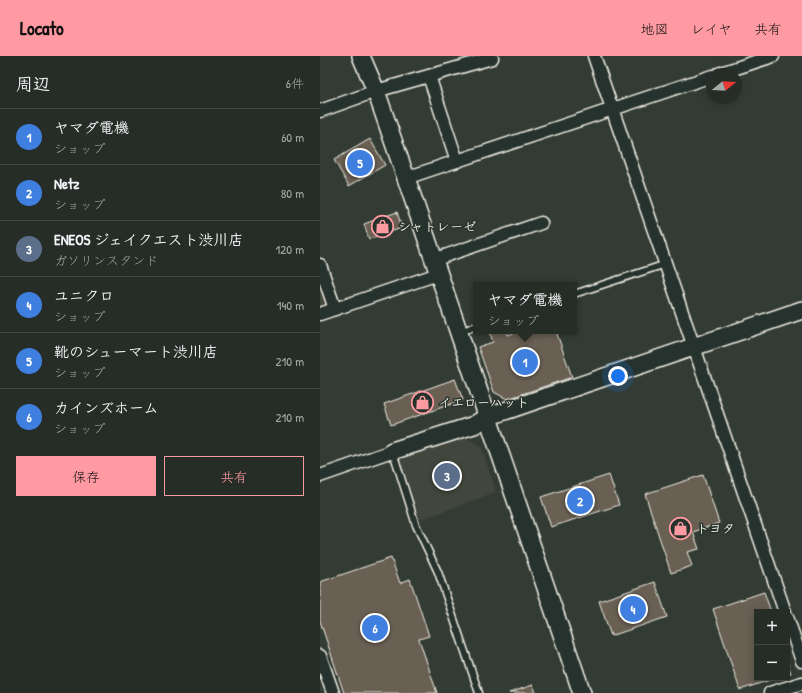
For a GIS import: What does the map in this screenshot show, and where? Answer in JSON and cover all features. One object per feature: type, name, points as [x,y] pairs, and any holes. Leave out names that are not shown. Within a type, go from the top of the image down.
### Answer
[{"type":"street","points":[[361,56],[376,91],[582,693]]},
{"type":"street","points":[[594,56],[784,609]]},
{"type":"street","points":[[736,68],[773,56]]},
{"type":"street","points":[[320,111],[376,91],[492,58]]},
{"type":"street","points":[[429,76],[457,161]]},
{"type":"street","points":[[406,178],[612,108],[706,78]]},
{"type":"street","points":[[320,314],[541,223]]},
{"type":"street","points":[[320,265],[335,309]]},
{"type":"street","points":[[320,476],[474,425],[487,418],[802,310]]},
{"type":"street","points":[[790,626],[802,661]]},
{"type":"street","points":[[320,656],[333,693]]},
{"type":"street","points":[[770,693],[802,683]]},
{"type":"lane","points":[[577,293],[666,264]]},
{"type":"lane","points":[[458,332],[473,327]]},
{"type":"lane","points":[[392,451],[416,525],[438,572],[479,693]]},
{"type":"shaded area","points":[[320,275],[329,301],[327,307],[320,310]]},
{"type":"shaded area","points":[[467,438],[481,446],[496,492],[419,520],[398,460]]},
{"type":"building","points":[[370,139],[385,165],[349,186],[334,160]]},
{"type":"building","name":"シャトレーゼ","points":[[397,212],[402,228],[369,239],[364,224]]},
{"type":"building","points":[[490,334],[557,334],[572,377],[507,399],[494,392],[478,347],[493,342]]},
{"type":"building","name":"イエローハット","points":[[455,379],[463,400],[391,425],[384,404]]},
{"type":"building","points":[[609,475],[619,505],[551,527],[541,497]]},
{"type":"building","name":"トヨタ","points":[[703,475],[719,523],[693,532],[699,549],[687,552],[692,566],[671,573],[645,494]]},
{"type":"building","points":[[391,558],[400,583],[410,579],[429,636],[419,639],[437,693],[344,693],[320,621],[320,582]]},
{"type":"building","points":[[655,582],[667,617],[611,636],[599,601]]},
{"type":"building","points":[[764,592],[770,609],[754,609],[754,681],[767,681],[740,690],[713,609]]},
{"type":"building","points":[[533,685],[536,693],[509,693]]},
{"type":"place","name":"靴のシューマート渋川店","points":[[360,163]]},
{"type":"place","name":"シャトレーゼ","points":[[383,226]]},
{"type":"place","name":"ヤマダ電機","points":[[525,362]]},
{"type":"place","name":"イエローハット","points":[[423,402]]},
{"type":"place","name":"ENEOS ジェイクエスト渋川店","points":[[447,476]]},
{"type":"place","name":"Netz","points":[[580,501]]},
{"type":"place","name":"トヨタ","points":[[681,528]]},
{"type":"place","name":"ユニクロ","points":[[633,609]]},
{"type":"place","name":"カインズホーム","points":[[375,628]]}]
